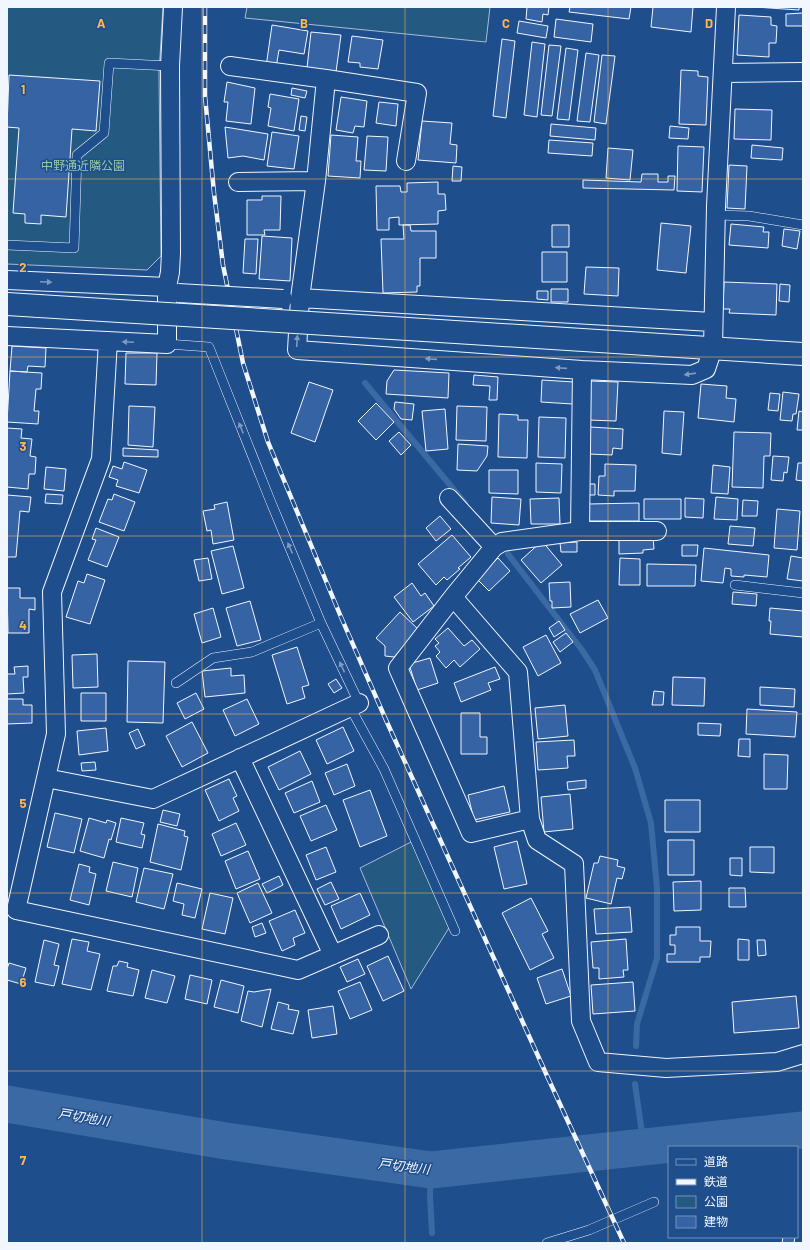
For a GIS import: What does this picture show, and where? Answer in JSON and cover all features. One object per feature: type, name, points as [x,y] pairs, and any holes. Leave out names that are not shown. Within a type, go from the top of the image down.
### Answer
[{"type":"main road","points":[[7,304],[803,354]]},
{"type":"street","points":[[7,336],[167,344],[172,290],[170,272],[170,66],[172,7]]},
{"type":"street","points":[[326,79],[316,181],[291,298],[296,350],[582,370],[692,375],[706,369],[713,348],[712,322],[716,215],[726,7]]},
{"type":"street","points":[[230,66],[416,93],[406,161]]},
{"type":"street","points":[[723,73],[803,72]]},
{"type":"street","points":[[238,182],[316,181]]},
{"type":"street","points":[[7,280],[712,322]]},
{"type":"street","points":[[108,341],[102,459],[52,592],[56,734],[16,910],[298,970],[379,935]]},
{"type":"street","points":[[580,531],[582,370]]},
{"type":"street","points":[[448,498],[494,547]]},
{"type":"street","points":[[530,819],[471,833],[398,668],[453,596],[494,547],[502,542],[580,531],[657,531]]},
{"type":"street","points":[[453,596],[518,672],[530,819],[537,840],[574,864],[581,1021],[598,1062],[666,1068],[777,1062],[803,1054]]},
{"type":"street","points":[[46,778],[153,799],[354,705]]},
{"type":"street","points":[[240,758],[333,955]]},
{"type":"lane","points":[[7,245],[74,248],[77,155],[104,133],[109,63],[170,66]]},
{"type":"lane","points":[[716,215],[749,216],[803,225]]},
{"type":"lane","points":[[167,344],[209,347],[354,705],[384,769],[455,931]]},
{"type":"lane","points":[[735,585],[803,593]]},
{"type":"lane","points":[[176,683],[213,658],[252,652],[321,623]]},
{"type":"lane","points":[[547,1243],[589,1230],[654,1202]]},
{"type":"green space","name":"中野通近隣公園","points":[[7,7],[163,7],[159,73],[161,256],[147,270],[7,264]]},
{"type":"green space","points":[[247,7],[490,7],[486,42],[245,18]]},
{"type":"green space","points":[[413,841],[452,923],[411,989],[360,868]]},
{"type":"building","points":[[527,7],[549,7],[548,15],[543,14],[542,22],[526,19]]},
{"type":"building","points":[[570,7],[631,7],[629,19],[569,12]]},
{"type":"building","points":[[653,7],[693,7],[691,32],[651,27]]},
{"type":"building","points":[[755,7],[799,7],[799,10]]},
{"type":"building","points":[[803,13],[803,26],[786,26],[786,14]]},
{"type":"building","points":[[739,15],[771,17],[771,25],[777,26],[776,43],[769,43],[769,57],[737,55]]},
{"type":"building","points":[[556,19],[593,24],[591,42],[554,37]]},
{"type":"building","points":[[519,21],[548,26],[546,38],[517,33]]},
{"type":"building","points":[[272,25],[308,31],[304,54],[279,50],[276,68],[266,67]]},
{"type":"building","points":[[311,32],[341,35],[336,72],[307,68]]},
{"type":"building","points":[[352,36],[383,40],[378,69],[360,67],[360,63],[348,62]]},
{"type":"building","points":[[502,39],[515,41],[506,118],[493,116]]},
{"type":"building","points":[[532,42],[545,44],[537,117],[524,115]]},
{"type":"building","points":[[549,45],[561,46],[552,116],[541,115]]},
{"type":"building","points":[[566,48],[578,50],[569,120],[557,119]]},
{"type":"building","points":[[586,53],[599,55],[590,122],[577,121]]},
{"type":"building","points":[[602,55],[615,56],[606,124],[594,122]]},
{"type":"building","points":[[681,70],[698,71],[698,76],[708,77],[706,125],[679,124]]},
{"type":"building","points":[[9,75],[100,81],[96,131],[72,129],[66,217],[41,215],[41,224],[25,223],[25,214],[13,213],[19,128],[7,127]]},
{"type":"building","points":[[227,82],[255,88],[251,124],[226,121],[228,102],[224,102]]},
{"type":"building","points":[[292,88],[307,91],[305,98],[291,95]]},
{"type":"building","points":[[270,94],[299,99],[294,131],[268,126],[271,108],[268,107]]},
{"type":"building","points":[[341,97],[367,101],[364,127],[355,126],[353,133],[336,130]]},
{"type":"building","points":[[379,102],[398,104],[396,126],[376,123]]},
{"type":"building","points":[[735,109],[772,110],[771,140],[734,139]]},
{"type":"building","points":[[301,116],[307,117],[305,131],[299,130]]},
{"type":"building","points":[[422,121],[452,123],[450,144],[457,145],[456,163],[418,160]]},
{"type":"building","points":[[551,124],[596,128],[595,140],[550,136]]},
{"type":"building","points":[[670,126],[689,128],[688,139],[669,138]]},
{"type":"building","points":[[225,127],[268,134],[264,160],[243,156],[228,158]]},
{"type":"building","points":[[272,132],[299,136],[294,169],[267,166]]},
{"type":"building","points":[[331,135],[358,137],[356,161],[361,161],[360,178],[328,176]]},
{"type":"building","points":[[367,136],[388,137],[386,171],[364,170]]},
{"type":"building","points":[[549,140],[593,143],[592,156],[548,153]]},
{"type":"building","points":[[752,145],[783,148],[782,160],[751,158]]},
{"type":"building","points":[[678,146],[704,147],[702,192],[677,191]]},
{"type":"building","points":[[608,148],[633,150],[630,180],[606,178]]},
{"type":"building","points":[[729,165],[747,166],[745,209],[727,208]]},
{"type":"building","points":[[453,166],[462,167],[461,181],[452,181]]},
{"type":"building","points":[[642,174],[658,174],[658,182],[668,182],[668,176],[675,176],[674,190],[583,188],[583,180],[641,182]]},
{"type":"building","points":[[438,182],[438,194],[445,194],[446,210],[438,211],[438,224],[399,225],[399,217],[389,218],[389,230],[377,230],[376,186],[400,186],[401,192],[407,192],[407,183]]},
{"type":"building","points":[[262,196],[281,196],[280,230],[264,230],[265,235],[247,235],[247,200],[262,200]]},
{"type":"building","points":[[661,223],[691,226],[686,273],[657,270]]},
{"type":"building","points":[[731,224],[764,227],[763,232],[769,232],[768,248],[729,245]]},
{"type":"building","points":[[403,225],[410,225],[411,231],[436,231],[436,258],[420,258],[420,286],[417,286],[417,292],[383,293],[381,239],[404,239]]},
{"type":"building","points":[[552,225],[569,225],[569,247],[552,247]]},
{"type":"building","points":[[784,229],[800,231],[797,249],[782,246]]},
{"type":"building","points":[[262,236],[292,238],[290,281],[259,279]]},
{"type":"building","points":[[245,239],[258,239],[256,274],[243,273]]},
{"type":"building","points":[[542,252],[567,252],[567,282],[542,282]]},
{"type":"building","points":[[586,267],[619,268],[618,296],[584,294]]},
{"type":"building","points":[[724,282],[777,284],[776,315],[729,313],[730,309],[723,309]]},
{"type":"building","points":[[780,284],[790,285],[789,302],[779,301]]},
{"type":"building","points":[[551,289],[568,289],[568,302],[551,302]]},
{"type":"building","points":[[537,291],[548,291],[548,300],[537,299]]},
{"type":"building","points":[[12,346],[46,348],[45,367],[28,366],[27,372],[10,371]]},
{"type":"building","points":[[126,353],[157,353],[156,385],[125,384]]},
{"type":"building","points":[[394,370],[449,373],[448,398],[386,394],[387,381]]},
{"type":"building","points":[[10,371],[42,373],[41,389],[36,389],[34,411],[39,411],[38,424],[7,422]]},
{"type":"building","points":[[474,375],[498,377],[497,400],[489,400],[490,386],[473,385]]},
{"type":"building","points":[[542,380],[574,382],[573,404],[541,402]]},
{"type":"building","points":[[590,381],[618,382],[616,421],[588,420]]},
{"type":"building","points":[[309,382],[333,390],[315,442],[291,433]]},
{"type":"building","points":[[701,384],[727,386],[726,398],[736,399],[734,422],[698,418]]},
{"type":"building","points":[[783,392],[799,394],[796,414],[793,414],[792,421],[780,420]]},
{"type":"building","points":[[770,393],[780,394],[778,411],[768,410]]},
{"type":"building","points":[[395,402],[414,404],[412,420],[401,419],[394,409]]},
{"type":"building","points":[[376,403],[394,422],[376,440],[358,421]]},
{"type":"building","points":[[129,406],[155,407],[153,447],[128,445]]},
{"type":"building","points":[[457,406],[487,407],[486,441],[456,440]]},
{"type":"building","points":[[445,409],[448,449],[426,451],[422,411]]},
{"type":"building","points":[[664,411],[684,412],[681,455],[662,453]]},
{"type":"building","points":[[799,411],[803,412],[803,430],[797,430]]},
{"type":"building","points":[[499,414],[518,415],[518,420],[528,420],[527,458],[498,457]]},
{"type":"building","points":[[539,417],[566,418],[565,458],[538,457]]},
{"type":"building","points":[[590,427],[623,429],[622,449],[613,448],[612,455],[589,454]]},
{"type":"building","points":[[7,428],[22,429],[21,438],[32,439],[30,456],[36,457],[35,474],[29,474],[28,489],[7,487]]},
{"type":"building","points":[[399,432],[411,445],[401,455],[389,441]]},
{"type":"building","points":[[734,432],[771,433],[770,456],[764,456],[763,488],[732,487]]},
{"type":"building","points":[[458,444],[488,446],[487,456],[477,471],[457,470]]},
{"type":"building","points":[[123,448],[158,450],[158,457],[123,456]]},
{"type":"building","points":[[773,456],[789,457],[787,473],[784,472],[783,481],[771,480]]},
{"type":"building","points":[[124,462],[147,470],[139,493],[116,486],[118,480],[109,477],[113,466],[122,469]]},
{"type":"building","points":[[536,463],[562,464],[561,493],[536,492]]},
{"type":"building","points":[[798,463],[803,463],[803,481],[796,480]]},
{"type":"building","points":[[605,464],[636,465],[635,491],[614,491],[614,496],[598,495],[599,476],[605,476]]},
{"type":"building","points":[[713,465],[730,467],[728,494],[711,493]]},
{"type":"building","points":[[46,467],[66,469],[64,491],[44,489]]},
{"type":"building","points":[[489,470],[518,470],[518,494],[489,493]]},
{"type":"building","points":[[589,484],[595,484],[595,495],[588,495]]},
{"type":"building","points":[[46,494],[63,495],[62,504],[45,503]]},
{"type":"building","points":[[114,494],[135,502],[124,531],[99,522],[108,499],[112,500]]},
{"type":"building","points":[[7,495],[31,497],[29,512],[20,511],[16,557],[7,557]]},
{"type":"building","points":[[492,497],[521,499],[519,525],[491,523]]},
{"type":"building","points":[[716,497],[738,499],[737,520],[714,519]]},
{"type":"building","points":[[559,498],[560,524],[531,524],[530,499]]},
{"type":"building","points":[[685,498],[704,499],[703,518],[685,517]]},
{"type":"building","points":[[644,499],[681,499],[681,519],[644,519]]},
{"type":"building","points":[[743,500],[758,501],[757,516],[742,516]]},
{"type":"building","points":[[227,502],[234,540],[213,544],[211,530],[207,531],[203,511],[215,509],[214,505]]},
{"type":"building","points":[[639,503],[639,521],[588,521],[588,504]]},
{"type":"building","points":[[777,509],[800,511],[797,550],[774,548]]},
{"type":"building","points":[[440,516],[451,529],[436,541],[426,528]]},
{"type":"building","points":[[730,526],[755,528],[753,546],[728,544]]},
{"type":"building","points":[[96,528],[119,537],[107,567],[88,560],[96,540],[92,539]]},
{"type":"building","points":[[452,535],[471,557],[447,580],[444,577],[436,585],[418,564]]},
{"type":"building","points":[[619,537],[653,537],[654,549],[643,550],[643,553],[619,554]]},
{"type":"building","points":[[542,541],[562,565],[541,583],[521,560]]},
{"type":"building","points":[[577,542],[577,552],[561,552],[560,543]]},
{"type":"building","points":[[682,545],[698,545],[697,556],[682,556]]},
{"type":"building","points":[[233,546],[244,588],[222,594],[211,551]]},
{"type":"building","points":[[704,548],[769,555],[767,577],[744,575],[744,577],[731,576],[731,569],[725,568],[723,583],[701,581]]},
{"type":"building","points":[[791,556],[803,558],[803,581],[787,579]]},
{"type":"building","points":[[208,558],[212,579],[199,581],[194,560]]},
{"type":"building","points":[[498,558],[510,571],[489,591],[476,578]]},
{"type":"building","points":[[620,558],[640,559],[640,585],[619,585]]},
{"type":"building","points":[[647,564],[696,565],[695,586],[647,586]]},
{"type":"building","points":[[87,574],[105,580],[90,624],[66,617],[78,581],[84,583]]},
{"type":"building","points":[[570,582],[571,607],[552,608],[549,583]]},
{"type":"building","points":[[412,583],[421,596],[425,593],[434,606],[413,622],[394,597]]},
{"type":"building","points":[[7,588],[20,588],[20,598],[35,598],[35,610],[29,609],[29,633],[8,633]]},
{"type":"building","points":[[733,592],[757,594],[756,606],[732,604]]},
{"type":"building","points":[[598,600],[608,618],[580,633],[570,614]]},
{"type":"building","points":[[250,601],[261,640],[237,646],[226,608]]},
{"type":"building","points":[[213,608],[221,637],[202,643],[194,614]]},
{"type":"building","points":[[770,608],[803,611],[803,637],[770,634]]},
{"type":"building","points":[[400,612],[419,630],[394,657],[385,656],[385,646],[376,638]]},
{"type":"building","points":[[559,621],[565,630],[554,637],[549,628]]},
{"type":"building","points":[[448,628],[464,646],[472,640],[480,649],[460,667],[454,660],[446,668],[436,656],[440,652],[435,646],[439,643],[435,639]]},
{"type":"building","points":[[566,633],[573,642],[560,652],[553,642]]},
{"type":"building","points":[[546,635],[561,663],[538,676],[523,647]]},
{"type":"building","points":[[297,647],[309,685],[302,687],[305,698],[287,704],[272,655]]},
{"type":"building","points":[[97,654],[98,687],[73,688],[72,655]]},
{"type":"building","points":[[430,658],[438,683],[417,690],[409,664]]},
{"type":"building","points":[[128,661],[165,662],[163,723],[127,722]]},
{"type":"building","points":[[28,666],[28,677],[23,677],[24,693],[7,694],[7,674],[15,674],[14,667]]},
{"type":"building","points":[[495,667],[500,679],[488,683],[491,690],[461,702],[454,683]]},
{"type":"building","points":[[231,668],[231,676],[244,675],[245,693],[205,697],[202,671]]},
{"type":"building","points":[[673,677],[705,678],[704,706],[672,705]]},
{"type":"building","points":[[336,679],[342,688],[334,693],[328,684]]},
{"type":"building","points":[[760,687],[795,689],[794,707],[760,705]]},
{"type":"building","points":[[654,691],[664,692],[663,705],[652,705]]},
{"type":"building","points":[[81,693],[106,693],[106,721],[81,721]]},
{"type":"building","points":[[196,693],[204,709],[185,719],[177,703]]},
{"type":"building","points":[[7,699],[23,699],[23,705],[32,705],[32,723],[7,724]]},
{"type":"building","points":[[247,699],[259,724],[235,736],[223,710]]},
{"type":"building","points":[[565,705],[568,736],[538,739],[535,708]]},
{"type":"building","points":[[747,709],[797,712],[795,737],[746,734]]},
{"type":"building","points":[[461,713],[480,713],[480,737],[487,737],[487,754],[461,754]]},
{"type":"building","points":[[192,722],[208,753],[182,767],[166,736]]},
{"type":"building","points":[[698,723],[721,724],[720,736],[698,735]]},
{"type":"building","points":[[343,727],[354,751],[327,764],[316,740]]},
{"type":"building","points":[[106,728],[108,751],[79,755],[77,731]]},
{"type":"building","points":[[138,729],[145,745],[136,749],[129,733]]},
{"type":"building","points":[[739,739],[750,739],[750,757],[738,756]]},
{"type":"building","points":[[574,740],[575,756],[567,756],[568,768],[538,770],[536,742]]},
{"type":"building","points":[[300,751],[311,774],[279,790],[268,767]]},
{"type":"building","points":[[764,754],[788,755],[787,789],[764,789]]},
{"type":"building","points":[[95,762],[96,770],[82,771],[81,763]]},
{"type":"building","points":[[347,764],[355,786],[334,795],[325,773]]},
{"type":"building","points":[[229,779],[237,796],[233,798],[239,811],[219,821],[205,790]]},
{"type":"building","points":[[586,780],[586,788],[568,790],[567,782]]},
{"type":"building","points":[[312,781],[320,802],[294,813],[285,793]]},
{"type":"building","points":[[504,786],[510,812],[474,820],[468,795]]},
{"type":"building","points":[[370,790],[387,836],[360,847],[343,800]]},
{"type":"building","points":[[570,794],[573,829],[544,832],[541,797]]},
{"type":"building","points":[[665,800],[700,800],[700,832],[665,832]]},
{"type":"building","points":[[326,805],[337,830],[311,841],[300,816]]},
{"type":"building","points":[[163,810],[180,814],[177,826],[160,822]]},
{"type":"building","points":[[55,813],[82,819],[74,853],[47,847]]},
{"type":"building","points":[[89,818],[106,823],[107,820],[116,823],[111,840],[109,839],[104,858],[80,851]]},
{"type":"building","points":[[121,818],[144,823],[141,834],[145,835],[142,848],[116,842]]},
{"type":"building","points":[[236,823],[246,845],[221,856],[212,834]]},
{"type":"building","points":[[158,824],[185,831],[184,836],[188,837],[181,870],[150,862]]},
{"type":"building","points":[[668,840],[694,840],[694,875],[668,875]]},
{"type":"building","points":[[517,841],[527,884],[504,889],[494,847]]},
{"type":"building","points":[[326,847],[336,872],[316,880],[306,855]]},
{"type":"building","points":[[750,847],[774,847],[774,873],[750,872]]},
{"type":"building","points":[[248,851],[260,879],[236,889],[225,861]]},
{"type":"building","points":[[600,856],[618,860],[617,866],[625,868],[622,879],[617,878],[611,904],[586,898],[594,863],[598,863]]},
{"type":"building","points":[[730,858],[742,858],[742,876],[730,875]]},
{"type":"building","points":[[113,862],[138,868],[132,897],[106,891]]},
{"type":"building","points":[[79,864],[90,867],[89,872],[96,874],[89,905],[70,900]]},
{"type":"building","points":[[144,868],[173,874],[164,909],[136,902]]},
{"type":"building","points":[[279,876],[283,885],[267,893],[262,884]]},
{"type":"building","points":[[701,881],[701,910],[674,911],[673,882]]},
{"type":"building","points":[[331,882],[339,899],[325,905],[317,889]]},
{"type":"building","points":[[177,883],[202,889],[195,918],[182,915],[184,904],[173,901]]},
{"type":"building","points":[[258,883],[272,913],[250,923],[237,893]]},
{"type":"building","points":[[729,888],[745,888],[746,907],[729,907]]},
{"type":"building","points":[[210,893],[233,898],[225,934],[202,929]]},
{"type":"building","points":[[360,893],[370,915],[341,929],[331,906]]},
{"type":"building","points":[[531,898],[548,931],[542,934],[554,958],[530,970],[502,913]]},
{"type":"building","points":[[630,907],[632,932],[596,934],[594,909]]},
{"type":"building","points":[[295,910],[305,933],[293,938],[295,945],[282,951],[269,921]]},
{"type":"building","points":[[262,923],[266,933],[255,937],[252,927]]},
{"type":"building","points":[[676,927],[700,927],[700,941],[711,941],[710,957],[700,957],[700,962],[667,962],[667,954],[675,954],[675,945],[670,945],[670,935],[676,935]]},
{"type":"building","points":[[72,939],[89,942],[87,951],[100,954],[91,990],[62,984]]},
{"type":"building","points":[[626,939],[628,970],[623,970],[624,977],[599,979],[599,968],[593,968],[591,942]]},
{"type":"building","points":[[738,939],[749,940],[749,960],[738,960]]},
{"type":"building","points":[[44,940],[59,944],[54,965],[59,966],[54,986],[35,982]]},
{"type":"building","points":[[757,940],[765,940],[766,955],[758,956]]},
{"type":"building","points":[[388,956],[404,991],[383,1001],[367,966]]},
{"type":"building","points":[[358,959],[365,974],[347,982],[340,967]]},
{"type":"building","points":[[119,961],[128,963],[127,967],[139,970],[133,996],[107,991],[113,966],[117,966]]},
{"type":"building","points":[[9,963],[26,968],[21,984],[7,980],[7,969]]},
{"type":"building","points":[[562,969],[571,996],[546,1004],[537,978]]},
{"type":"building","points":[[152,970],[175,976],[167,1003],[145,998]]},
{"type":"building","points":[[190,975],[212,980],[207,1004],[185,999]]},
{"type":"building","points":[[221,980],[244,986],[238,1013],[214,1007]]},
{"type":"building","points":[[360,982],[372,1010],[350,1019],[338,991]]},
{"type":"building","points":[[633,982],[635,1011],[593,1014],[591,985]]},
{"type":"building","points":[[271,989],[262,1027],[241,1021],[248,991],[254,992]]},
{"type":"building","points":[[796,996],[799,1028],[734,1033],[732,1002]]},
{"type":"building","points":[[278,1002],[289,1005],[288,1009],[299,1011],[293,1034],[271,1029]]},
{"type":"building","points":[[333,1006],[337,1034],[312,1038],[308,1010]]},
{"type":"building","points":[[783,1238],[795,1238],[794,1243],[782,1243]]},
{"type":"waterway","points":[[365,383],[465,503]]},
{"type":"waterway","points":[[508,554],[582,650],[595,670],[635,768],[651,823],[657,888],[657,958],[637,1024],[636,1046]]},
{"type":"waterway","points":[[635,1084],[644,1147]]},
{"type":"waterway","name":"戸切地川","points":[[7,1104],[226,1141],[431,1170],[803,1130]]},
{"type":"waterway","points":[[431,1170],[430,1197],[432,1233]]},
{"type":"railway","points":[[205,7],[205,96],[214,193],[223,265],[243,363],[268,442],[386,720],[624,1243]]}]
